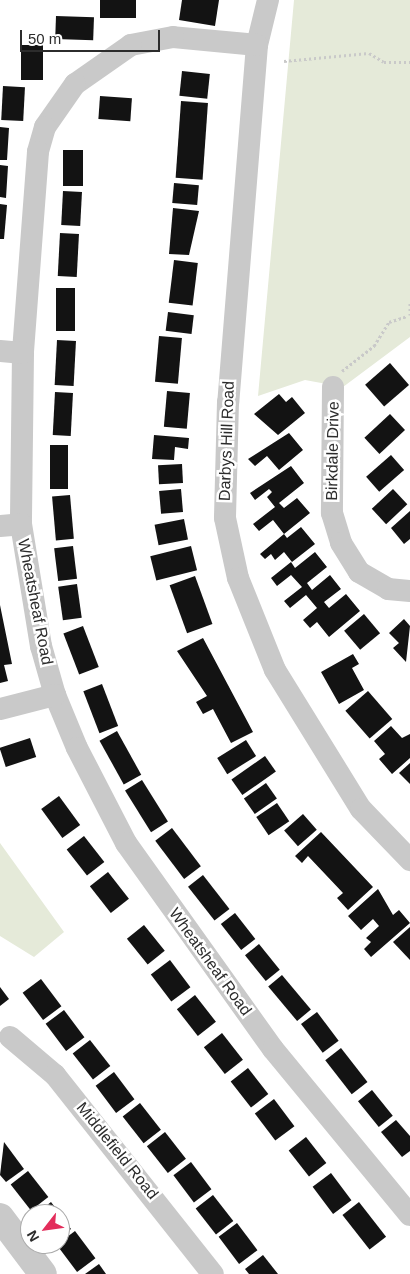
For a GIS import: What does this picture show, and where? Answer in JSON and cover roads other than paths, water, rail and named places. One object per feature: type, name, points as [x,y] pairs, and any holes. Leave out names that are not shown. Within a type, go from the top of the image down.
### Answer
[{"type":"street","name":"Darbys Hill Road","points":[[268,0],[258,45],[223,469],[225,518],[238,578],[275,670],[360,810],[410,860]]},
{"type":"street","name":"Wheatsheaf Road","points":[[258,45],[180,38],[131,45],[75,84],[56,107],[38,152],[10,525],[55,695],[77,748],[126,843],[169,906],[345,1141],[410,1215]]},
{"type":"street","points":[[0,351],[23,353]]},
{"type":"street","name":"Birkdale Drive","points":[[334,387],[332,514],[341,543],[359,572],[388,589],[410,591]]},
{"type":"street","points":[[0,709],[55,695]]},
{"type":"street","name":"Middlefield Road","points":[[10,1037],[55,1075],[213,1274]]},
{"type":"street","points":[[0,1217],[43,1274]]}]
